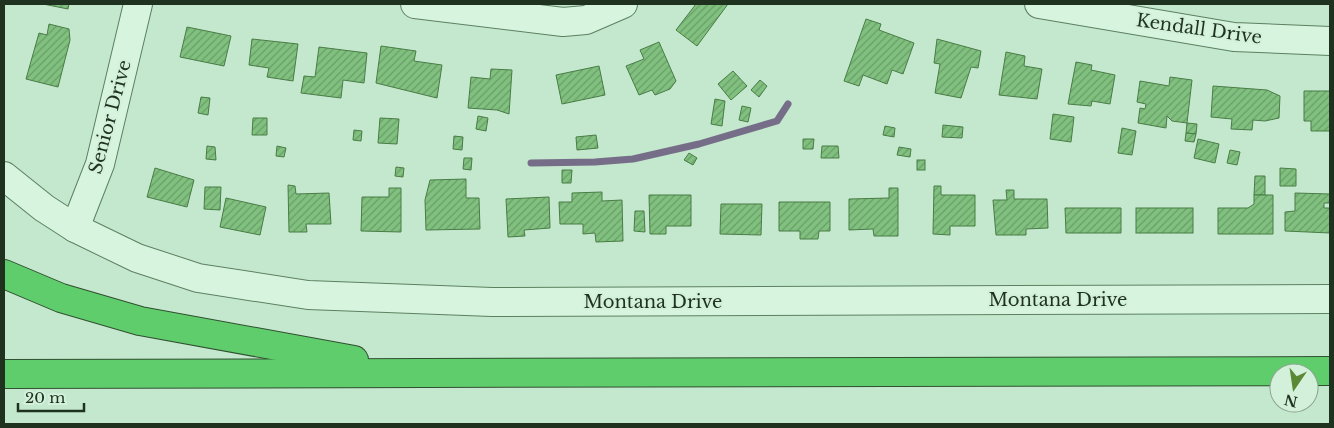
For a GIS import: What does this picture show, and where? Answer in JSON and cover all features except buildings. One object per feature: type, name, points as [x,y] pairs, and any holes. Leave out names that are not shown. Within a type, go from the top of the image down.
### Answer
[{"type":"highway","points":[[4,274],[61,298],[140,321],[427,373]]},
{"type":"highway","points":[[4,374],[1330,371]]},
{"type":"street","name":"Senior Drive","points":[[75,228],[100,164],[138,4]]},
{"type":"street","points":[[415,4],[563,22],[586,20],[624,4]]},
{"type":"street","name":"Kendall Drive","points":[[1039,4],[1234,37],[1330,40]]},
{"type":"street","name":"Montana Drive","points":[[4,176],[44,208],[75,228],[137,258],[198,278],[269,290],[369,299],[492,302],[1330,299]]},
{"type":"waterway","points":[[531,163],[595,162],[633,159],[699,144],[777,121],[788,104]]}]
